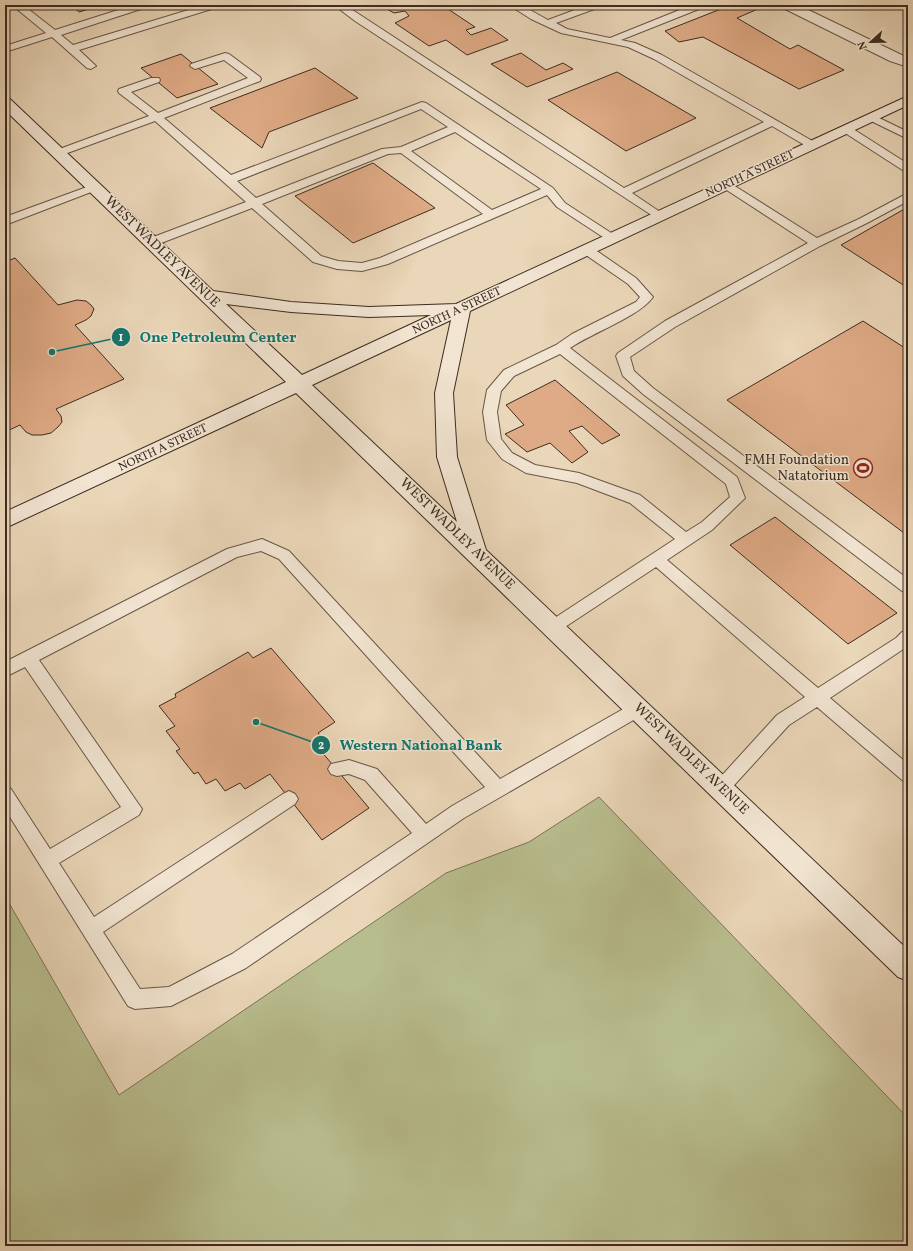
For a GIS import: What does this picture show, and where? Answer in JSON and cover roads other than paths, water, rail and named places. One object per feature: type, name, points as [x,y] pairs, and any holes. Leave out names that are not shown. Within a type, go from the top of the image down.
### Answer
[{"type":"main road","points":[[788,5],[908,63]]},
{"type":"main road","name":"NORTH A STREET","points":[[5,522],[908,100]]},
{"type":"main road","name":"WEST WADLEY AVENUE","points":[[8,109],[95,187],[908,968]]},
{"type":"main road","points":[[208,296],[291,307],[369,312],[462,309],[444,392],[447,457],[477,553]]},
{"type":"lane","points":[[17,5],[91,66]]},
{"type":"lane","points":[[5,49],[144,5]]},
{"type":"lane","points":[[72,49],[215,5]]},
{"type":"lane","points":[[339,5],[358,19],[660,216]]},
{"type":"lane","points":[[514,5],[564,31],[631,45],[658,57],[812,145]]},
{"type":"lane","points":[[548,23],[597,5]]},
{"type":"lane","points":[[610,41],[701,5]]},
{"type":"lane","points":[[58,153],[256,79],[225,56],[195,66]]},
{"type":"lane","points":[[156,80],[123,91],[157,117],[317,259],[336,265],[362,267],[384,261],[549,190]]},
{"type":"lane","points":[[229,180],[422,105],[549,190],[561,205],[612,238]]},
{"type":"lane","points":[[871,117],[908,136]]},
{"type":"lane","points":[[624,192],[772,122]]},
{"type":"lane","points":[[152,242],[386,151],[403,150],[456,128]]},
{"type":"lane","points":[[846,129],[908,169]]},
{"type":"lane","points":[[403,150],[491,215]]},
{"type":"lane","points":[[726,185],[816,243]]},
{"type":"lane","points":[[5,221],[95,187]]},
{"type":"lane","points":[[908,196],[863,221],[816,243],[670,324],[623,356],[628,373],[648,391],[908,587]]},
{"type":"lane","points":[[587,250],[632,281],[647,297],[640,305],[577,337],[561,348],[509,373],[494,390],[490,412],[494,440],[507,456],[531,469],[579,478],[635,499],[686,540]]},
{"type":"lane","points":[[553,627],[707,526],[738,498],[732,482],[561,348]]},
{"type":"lane","points":[[5,670],[232,553],[262,545],[284,555],[498,789]]},
{"type":"lane","points":[[656,559],[908,775]]},
{"type":"lane","points":[[721,788],[783,720],[902,642],[908,636]]},
{"type":"lane","points":[[28,658],[133,809],[47,860]]},
{"type":"lane","points":[[5,794],[135,999],[171,996],[239,961],[458,812],[638,709]]},
{"type":"lane","points":[[337,769],[349,767],[371,774],[425,835]]},
{"type":"lane","points":[[91,929],[289,799]]},
{"type":"place","name":"One Petroleum Center","points":[[52,352]]},
{"type":"place","name":"FMH Foundation Natatorium","points":[[863,468]]},
{"type":"place","name":"Western National Bank","points":[[256,722]]}]
